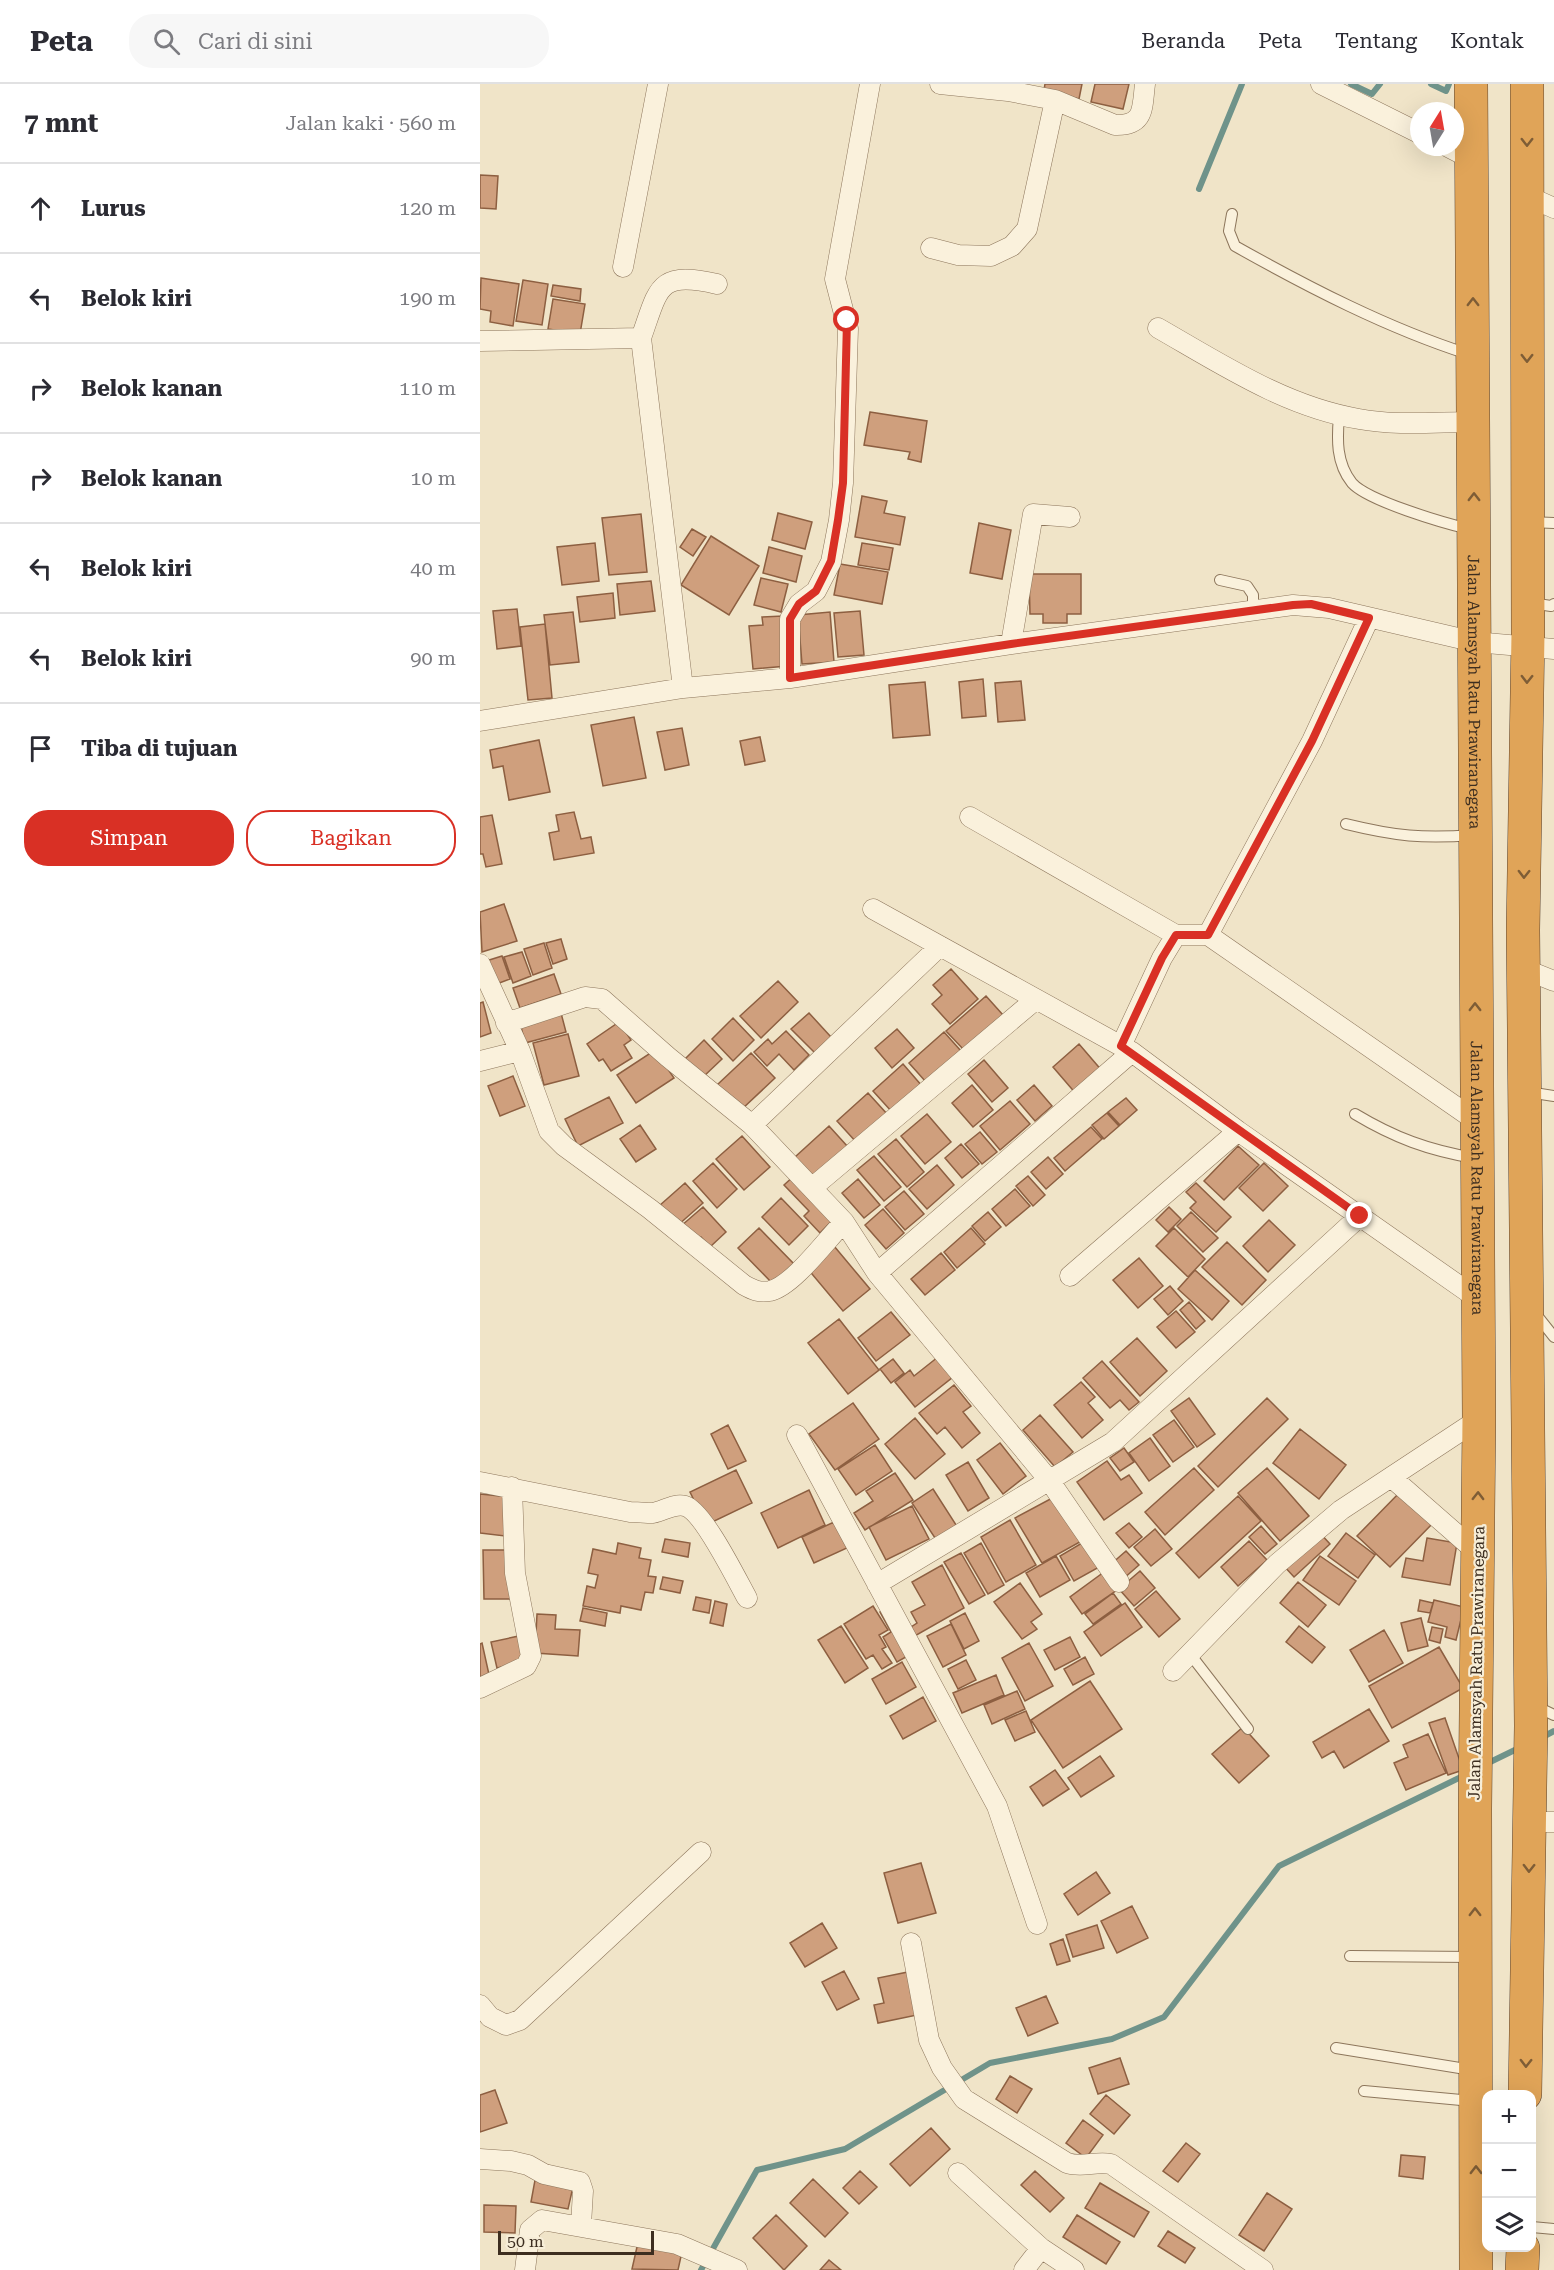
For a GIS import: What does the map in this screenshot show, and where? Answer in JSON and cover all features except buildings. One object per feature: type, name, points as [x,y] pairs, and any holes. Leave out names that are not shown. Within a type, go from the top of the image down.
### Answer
[{"type":"highway","name":"Jalan Alamsyah Ratu Prawiranegara","points":[[1464,129],[1471,84]]},
{"type":"highway","points":[[1525,2090],[1542,1822],[1531,1788],[1542,1715],[1528,1303],[1540,1094],[1540,202],[1527,84]]},
{"type":"highway","name":"Jalan Alamsyah Ratu Prawiranegara","points":[[1460,156],[1474,356],[1476,1159],[1479,1299],[1475,1743],[1476,2270]]},
{"type":"highway","points":[[1522,2252],[1522,2270]]},
{"type":"street","points":[[623,267],[658,84]]},
{"type":"street","points":[[790,678],[790,619],[799,604],[816,591],[831,561],[843,483],[848,324],[836,285],[835,273],[870,84]]},
{"type":"street","points":[[940,84],[1008,91],[1055,100],[1115,125],[1130,124],[1139,117],[1144,84]]},
{"type":"street","points":[[1321,84],[1410,128]]},
{"type":"street","points":[[931,248],[958,255],[991,256],[1012,246],[1027,230],[1055,100]]},
{"type":"street","points":[[683,688],[641,338],[662,287],[671,280],[689,278],[717,284]]},
{"type":"street","points":[[1158,328],[1243,376],[1339,416],[1390,422],[1474,422]]},
{"type":"street","points":[[480,341],[641,338]]},
{"type":"street","points":[[1011,644],[1033,514],[1070,517]]},
{"type":"street","points":[[480,721],[683,688],[790,678],[1011,644],[1311,604],[1475,642],[1541,647]]},
{"type":"street","points":[[1208,935],[1312,741],[1369,618]]},
{"type":"street","points":[[970,817],[1176,935],[1208,935],[1476,1120]]},
{"type":"street","points":[[873,909],[1126,1049],[1238,1131],[1479,1299]]},
{"type":"street","points":[[877,1273],[1126,1049],[1162,958],[1176,935]]},
{"type":"street","points":[[752,1125],[940,946]]},
{"type":"street","points":[[480,964],[520,1050],[549,1131],[564,1146],[650,1209],[744,1285],[757,1292],[777,1289],[788,1281],[844,1221]]},
{"type":"street","points":[[506,1023],[585,997],[602,999],[668,1057],[752,1125],[844,1221],[877,1273],[1049,1480],[1119,1582]]},
{"type":"street","points":[[813,1188],[1035,1000]]},
{"type":"street","points":[[480,1061],[520,1050]]},
{"type":"street","points":[[1070,1276],[1238,1131]]},
{"type":"street","points":[[877,1584],[1113,1442],[1360,1216]]},
{"type":"street","points":[[1173,1671],[1277,1564],[1341,1510],[1479,1419]]},
{"type":"street","points":[[797,1435],[997,1806],[1037,1924]]},
{"type":"street","points":[[1391,1477],[1478,1553]]},
{"type":"street","points":[[480,1482],[630,1512],[654,1513],[675,1506],[685,1506],[696,1512],[747,1598]]},
{"type":"street","points":[[480,1688],[525,1666],[531,1656],[515,1573],[512,1487]]},
{"type":"street","points":[[480,2005],[498,2022],[506,2025],[520,2020],[702,1852]]},
{"type":"street","points":[[911,1943],[929,2040],[942,2068],[964,2099],[1067,2163],[1077,2166],[1110,2164],[1263,2270]]},
{"type":"street","points":[[480,2159],[511,2161],[528,2165],[543,2174],[580,2182],[584,2191],[581,2225]]},
{"type":"street","points":[[958,2174],[1041,2248],[1074,2270]]},
{"type":"street","points":[[525,2270],[530,2230],[535,2223],[542,2220],[581,2225],[677,2244],[731,2267]]},
{"type":"street","points":[[1024,2270],[1041,2248]]},
{"type":"lane","points":[[1232,214],[1229,231],[1235,246],[1348,304],[1433,343],[1474,356]]},
{"type":"lane","points":[[1339,416],[1336,440],[1340,460],[1353,484],[1383,501],[1433,520],[1474,531]]},
{"type":"lane","points":[[1220,580],[1247,586],[1253,595],[1253,610]]},
{"type":"lane","points":[[1346,824],[1394,836],[1428,839],[1475,835]]},
{"type":"lane","points":[[1355,1114],[1382,1130],[1429,1150],[1476,1159]]},
{"type":"lane","points":[[1528,1303],[1554,1337]]},
{"type":"lane","points":[[1190,1654],[1248,1729]]},
{"type":"lane","points":[[1350,1956],[1475,1957]]},
{"type":"lane","points":[[1336,2048],[1476,2086]]},
{"type":"lane","points":[[1364,2091],[1476,2086]]},
{"type":"lane","points":[[1536,2227],[1554,2229]]},
{"type":"waterway","points":[[1199,189],[1242,84]]},
{"type":"waterway","points":[[1351,84],[1372,94],[1380,84]]},
{"type":"waterway","points":[[1431,84],[1446,91],[1449,84]]},
{"type":"waterway","points":[[1541,1738],[1554,1731]]},
{"type":"waterway","points":[[1484,1765],[1521,1747]]},
{"type":"waterway","points":[[701,2270],[757,2170],[845,2149],[990,2063],[1112,2039],[1164,2017],[1279,1866],[1465,1775]]},
{"type":"route","points":[[847,320],[843,483],[838,520],[831,561],[816,591],[799,604],[790,619],[790,678],[1011,644],[1293,605],[1311,604],[1369,618],[1312,741],[1208,935],[1176,935],[1162,958],[1121,1046],[1360,1216]]}]
